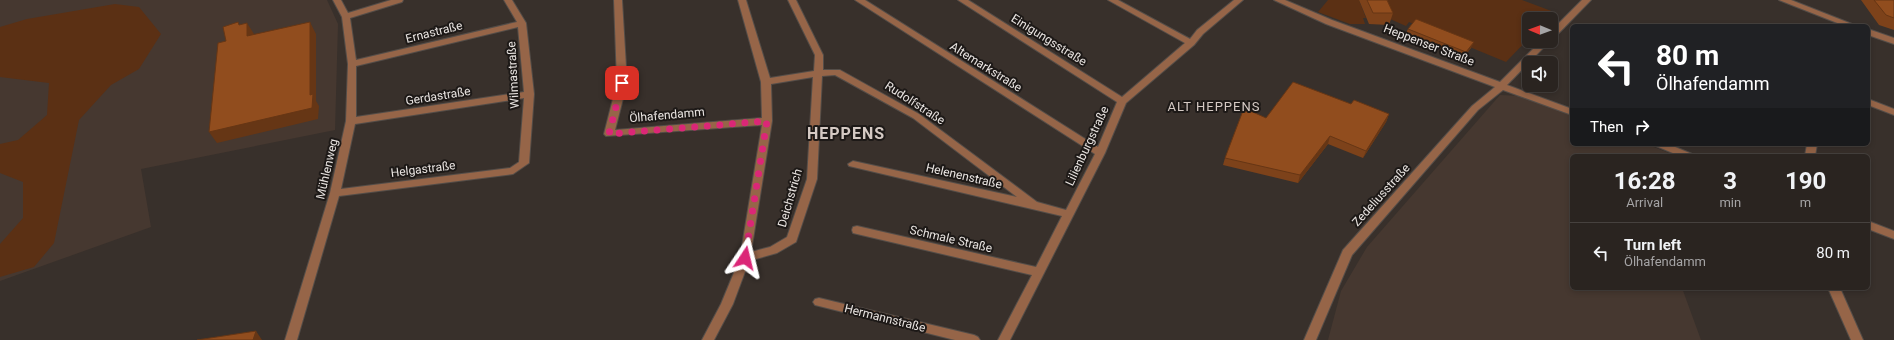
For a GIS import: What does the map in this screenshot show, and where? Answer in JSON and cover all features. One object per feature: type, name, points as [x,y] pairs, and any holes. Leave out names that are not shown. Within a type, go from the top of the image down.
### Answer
[{"type":"street","name":"Mühlenweg","points":[[291,340],[336,193],[351,121],[352,64],[346,17],[337,0]]},
{"type":"street","points":[[346,17],[400,0]]},
{"type":"street","name":"Wilmastraße","points":[[508,0],[522,23],[529,94],[524,164],[513,171]]},
{"type":"street","name":"Ölhafendamm","points":[[618,0],[622,83],[609,134],[767,121]]},
{"type":"street","points":[[708,340],[727,304],[745,258],[767,121],[766,82],[742,0]]},
{"type":"street","name":"Deichstrich","points":[[745,258],[773,250],[792,239],[812,179],[817,118],[819,55],[792,0]]},
{"type":"street","name":"Altemarkstraße","points":[[859,0],[1100,153]]},
{"type":"street","name":"Einigungsstraße","points":[[962,0],[1122,101]]},
{"type":"street","points":[[1112,0],[1190,43]]},
{"type":"street","name":"Lilienburgstraße","points":[[1004,340],[1100,153],[1122,101],[1190,43],[1200,32],[1239,0]]},
{"type":"street","name":"Heppenser Straße","points":[[1278,0],[1329,22],[1570,111]]},
{"type":"street","points":[[1558,29],[1587,0]]},
{"type":"street","points":[[1784,0],[1848,24]]},
{"type":"street","name":"Ernastraße","points":[[352,64],[522,23]]},
{"type":"street","points":[[1870,33],[1894,41]]},
{"type":"street","name":"Zedeliusstraße","points":[[1310,340],[1347,253],[1474,108],[1501,86],[1539,48]]},
{"type":"street","name":"Rudolfstraße","points":[[766,82],[818,73],[837,72],[916,116],[1034,205]]},
{"type":"street","name":"Gerdastraße","points":[[351,121],[529,94]]},
{"type":"street","points":[[1870,103],[1894,112]]},
{"type":"street","points":[[1664,146],[1684,154]]},
{"type":"street","name":"Helenenstraße","points":[[853,164],[1068,214]]},
{"type":"street","name":"Helgastraße","points":[[336,193],[513,171]]},
{"type":"street","points":[[1870,226],[1894,235]]},
{"type":"street","name":"Schmale Straße","points":[[857,230],[1039,272]]},
{"type":"street","points":[[1835,290],[1857,340]]},
{"type":"street","name":"Hermannstraße","points":[[819,302],[974,340]]},
{"type":"shaded area","points":[[0,0],[327,0],[338,24],[335,130],[141,169],[151,227],[0,281]]},
{"type":"shaded area","points":[[1328,0],[1359,0],[1366,18],[1363,18],[1365,24],[1350,24],[1318,12]]},
{"type":"shaded area","points":[[1378,0],[1522,0],[1554,12],[1522,12],[1522,45],[1506,62],[1409,22],[1406,26],[1390,19]]},
{"type":"shaded area","points":[[115,4],[139,7],[161,34],[139,69],[111,85],[79,120],[54,243],[34,267],[0,277],[0,244],[23,218],[23,182],[0,173],[0,144],[18,140],[47,115],[49,83],[0,77],[0,27],[27,19]]},
{"type":"shaded area","points":[[1500,95],[1522,96],[1570,114],[1570,146],[1651,146],[1672,154],[1570,154],[1570,290],[1683,290],[1701,340],[1328,340],[1341,291],[1367,247]]},
{"type":"building","points":[[1367,0],[1387,0],[1393,13],[1373,13]]},
{"type":"building","points":[[1874,0],[1894,0],[1894,18],[1886,15]]},
{"type":"building","points":[[1416,19],[1474,42],[1466,52],[1408,29]]},
{"type":"building","points":[[238,22],[239,25],[247,23],[247,36],[310,22],[310,95],[313,94],[312,108],[209,132],[218,43],[226,41],[223,27]]},
{"type":"building","points":[[1293,82],[1351,104],[1354,100],[1389,114],[1366,151],[1330,136],[1300,175],[1225,158],[1244,108],[1266,118]]},
{"type":"building","points":[[256,331],[253,340],[197,340]]},
{"type":"district","name":"ALT HEPPENS","points":[[1214,106]]},
{"type":"district","name":"HEPPENS","points":[[846,133]]},
{"type":"route","points":[[622,83],[609,134],[767,121],[764,150],[745,258]]}]
